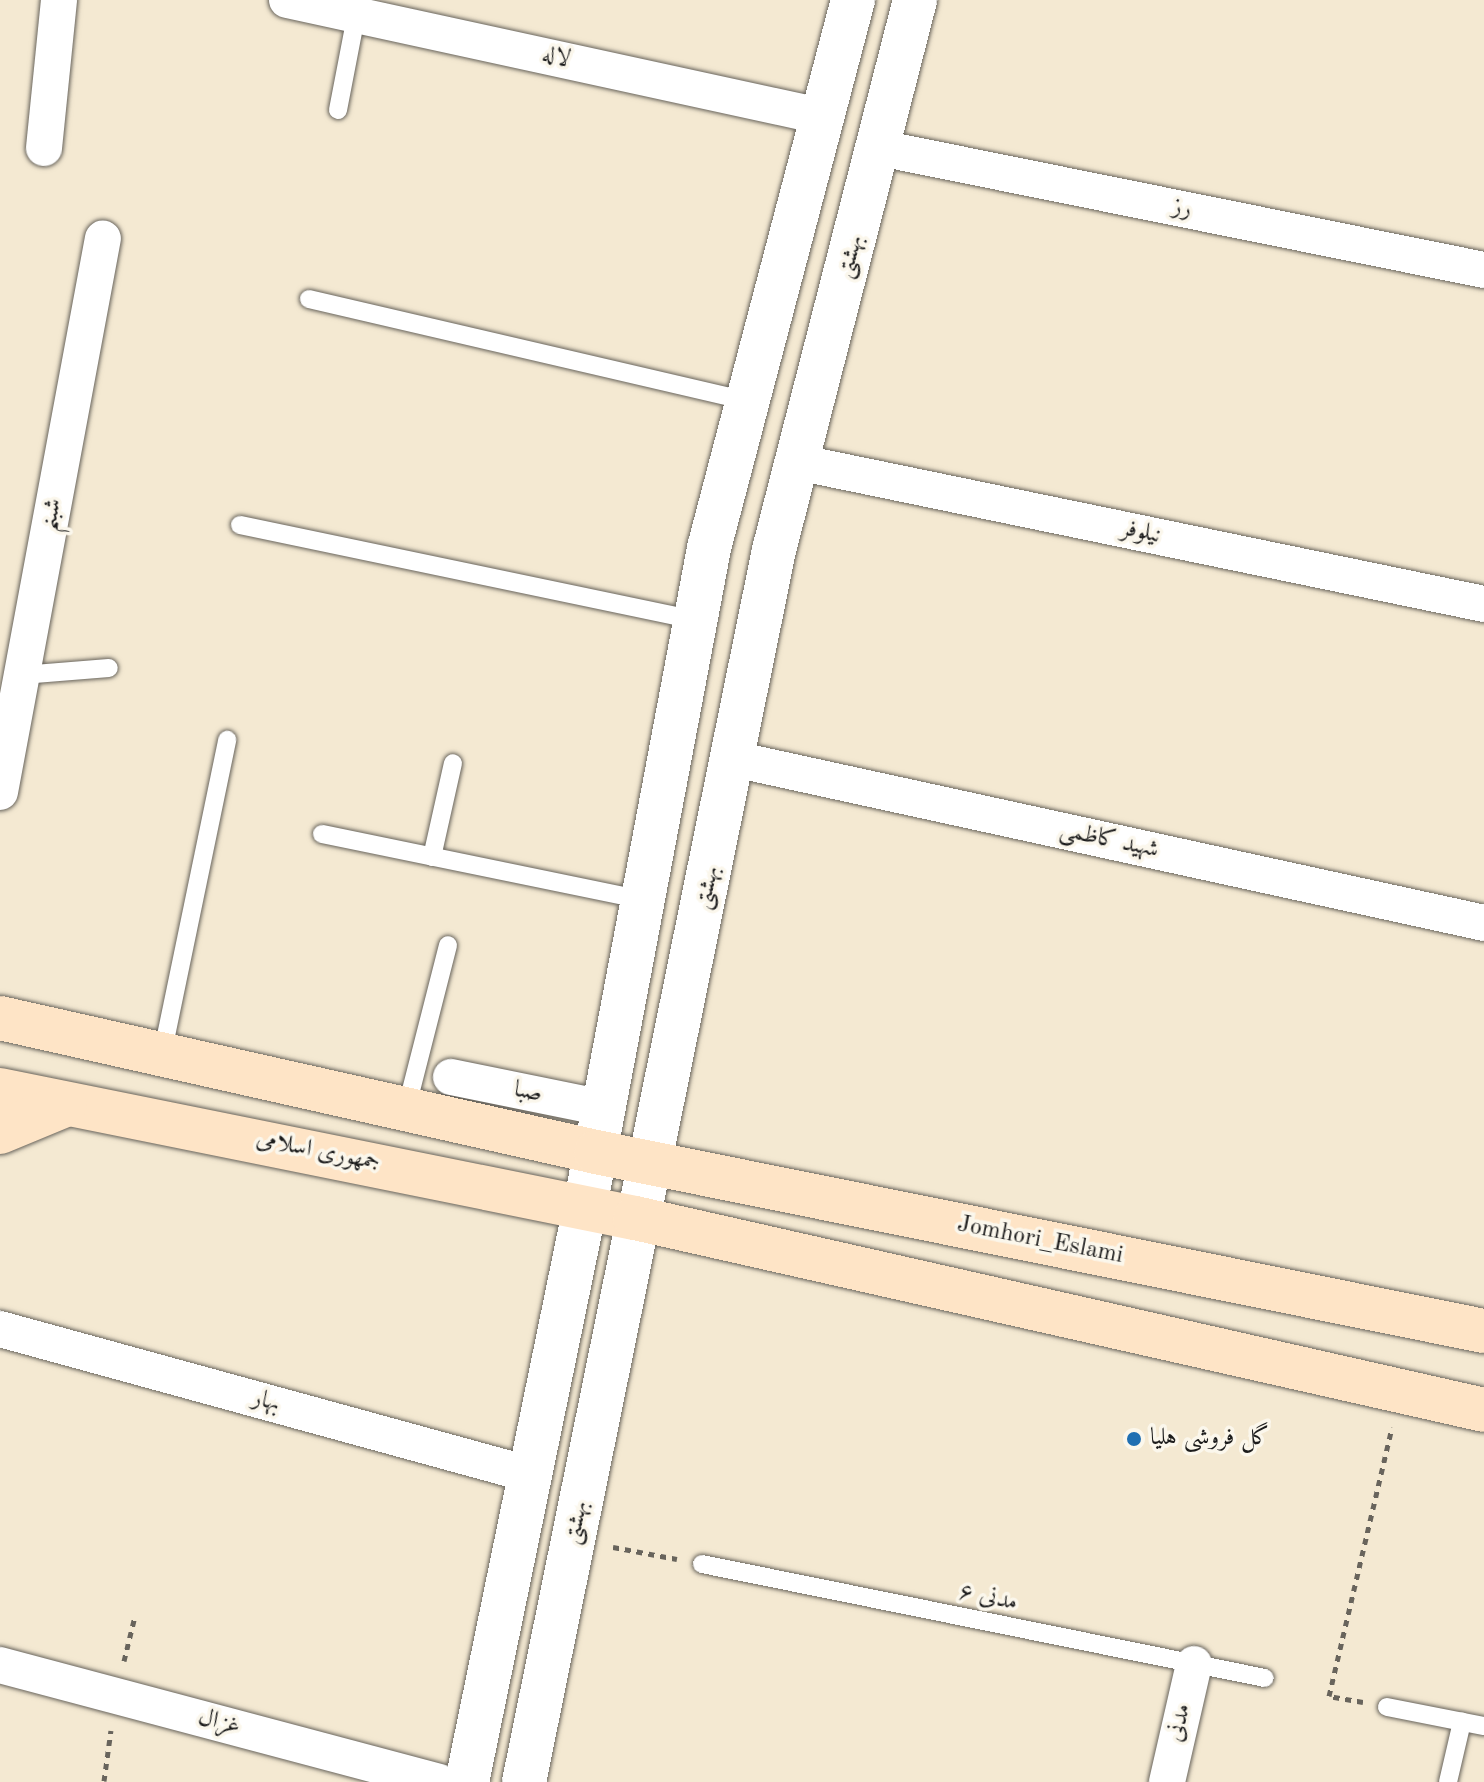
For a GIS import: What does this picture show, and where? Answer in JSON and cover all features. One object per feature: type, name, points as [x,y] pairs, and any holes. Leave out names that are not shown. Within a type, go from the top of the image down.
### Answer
[{"type":"main road","points":[[0,1018],[596,1152]]},
{"type":"main road","name":"جمهوری اسلامی","points":[[0,1090],[382,1164],[635,1218]]},
{"type":"main road","points":[[0,1132],[65,1105]]},
{"type":"main road","points":[[382,1164],[398,1157],[409,1143],[412,1126],[406,1110]]},
{"type":"main road","name":"Jomhori_Eslami","points":[[596,1152],[1484,1331]]},
{"type":"main road","points":[[773,1249],[765,1233],[767,1215],[777,1200],[793,1191]]},
{"type":"main road","points":[[635,1218],[1484,1410]]},
{"type":"street","points":[[44,148],[59,0]]},
{"type":"street","name":"لاله","points":[[287,0],[357,7],[825,117]]},
{"type":"street","points":[[467,1782],[596,1152],[695,620],[853,0]]},
{"type":"street","name":"بهشتی","points":[[524,1782],[646,1161],[690,969],[797,462],[880,148],[915,0]]},
{"type":"street","name":"رز","points":[[880,148],[1484,270]]},
{"type":"street","name":"شبنم","points":[[0,792],[103,238]]},
{"type":"street","name":"نیلوفر","points":[[797,462],[1484,604]]},
{"type":"street","name":"شهید کاظمی","points":[[734,759],[1484,923]]},
{"type":"street","points":[[634,953],[658,973],[690,969]]},
{"type":"street","name":"صبا","points":[[451,1077],[604,1108]]},
{"type":"street","name":"بهار","points":[[0,1329],[534,1462]]},
{"type":"street","points":[[534,1462],[567,1445],[588,1465]]},
{"type":"street","name":"مدنی","points":[[1167,1782],[1194,1664]]},
{"type":"street","name":"غزال","points":[[0,1665],[439,1782]]},
{"type":"lane","points":[[338,110],[357,7]]},
{"type":"lane","points":[[309,299],[749,401]]},
{"type":"lane","points":[[240,525],[695,620]]},
{"type":"lane","points":[[22,675],[109,668]]},
{"type":"lane","points":[[162,1055],[227,740]]},
{"type":"lane","points":[[432,857],[453,763]]},
{"type":"lane","points":[[322,834],[644,900]]},
{"type":"lane","points":[[406,1110],[448,945]]},
{"type":"lane","name":"مدنی ۶","points":[[702,1564],[1265,1678]]},
{"type":"lane","points":[[1387,1707],[1484,1726]]},
{"type":"lane","points":[[1448,1782],[1462,1722]]},
{"type":"path","points":[[1387,1707],[1329,1696],[1400,1391]]},
{"type":"path","points":[[574,1539],[702,1564]]},
{"type":"place","name":"گل فروشی هلیا","points":[[1134,1439]]}]
